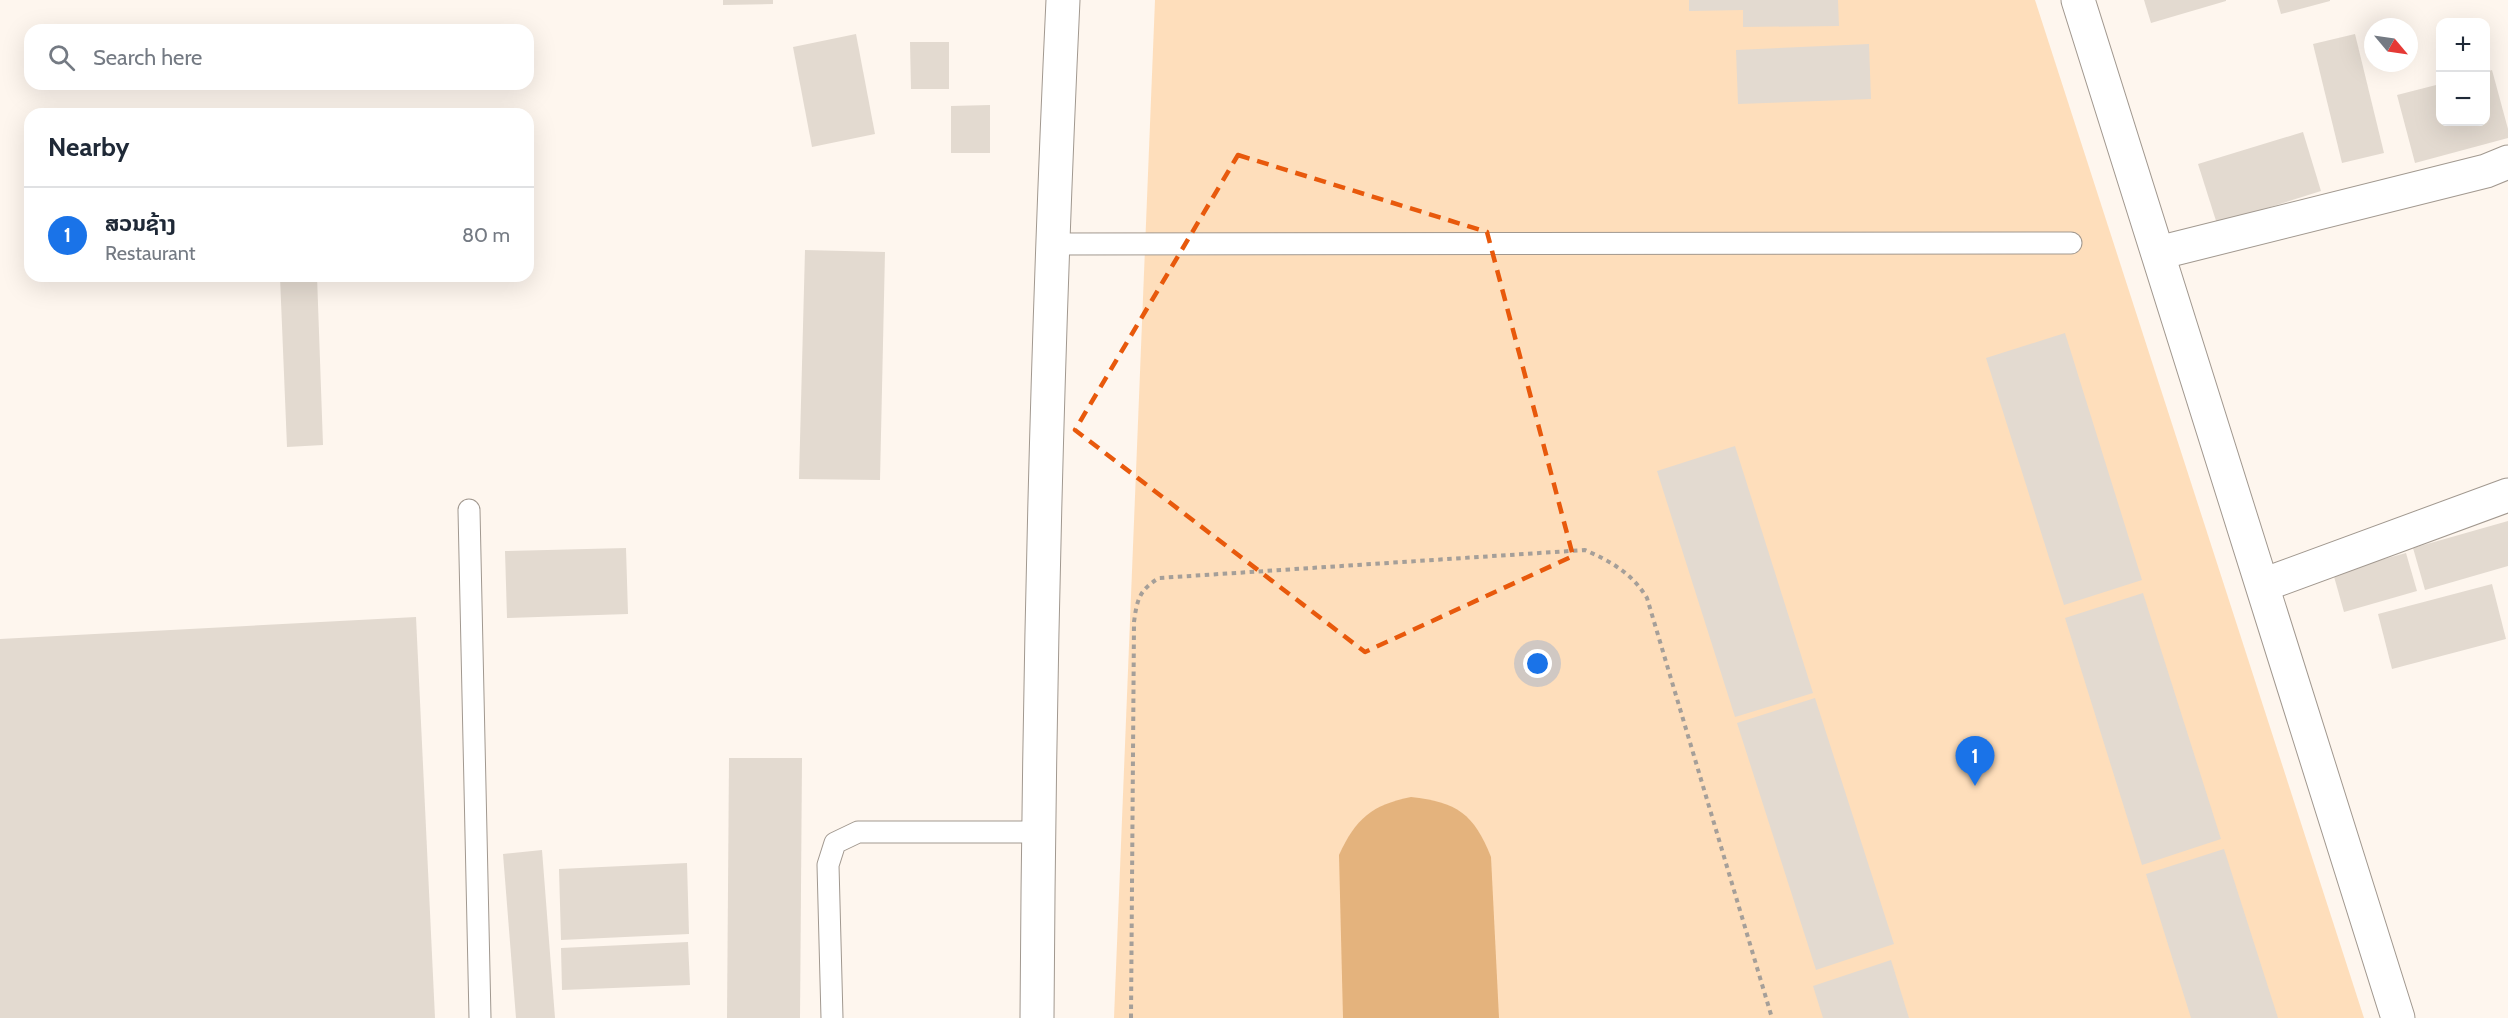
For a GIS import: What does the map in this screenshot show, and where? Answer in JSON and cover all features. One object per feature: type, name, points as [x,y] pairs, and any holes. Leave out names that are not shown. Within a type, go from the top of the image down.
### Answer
[{"type":"street","points":[[1037,1018],[1038,832],[1051,244],[1063,0]]},
{"type":"street","points":[[2078,0],[2398,1018]]},
{"type":"street","points":[[2158,254],[2486,171],[2508,162]]},
{"type":"street","points":[[2263,585],[2508,495]]},
{"type":"lane","points":[[1051,244],[2070,243]]},
{"type":"lane","points":[[469,510],[480,1018]]},
{"type":"lane","points":[[832,1018],[828,865],[835,843],[858,832],[1038,832]]},
{"type":"path","points":[[1131,1018],[1134,622],[1136,604],[1144,587],[1160,578],[1585,550],[1607,560],[1626,573],[1639,585],[1647,598],[1772,1018]]},
{"type":"highlighted area","points":[[1238,155],[1487,232],[1573,556],[1365,652],[1075,430]]},
{"type":"shaded area","points":[[1155,0],[2035,0],[2364,1018],[1114,1018]]},
{"type":"shaded area","points":[[1411,797],[1441,802],[1462,813],[1478,830],[1491,857],[1499,1018],[1343,1018],[1339,855],[1352,831],[1367,815],[1386,804]]},
{"type":"building","points":[[723,0],[773,0],[773,4],[723,5]]},
{"type":"building","points":[[1689,0],[1838,0],[1839,26],[1743,27],[1743,10],[1689,11]]},
{"type":"building","points":[[2144,0],[2226,0],[2226,1],[2151,23]]},
{"type":"building","points":[[2277,0],[2330,0],[2330,1],[2281,14]]},
{"type":"building","points":[[856,34],[875,134],[812,147],[793,47]]},
{"type":"building","points":[[2355,34],[2384,153],[2342,163],[2313,44]]},
{"type":"building","points":[[910,42],[949,42],[949,89],[911,89]]},
{"type":"building","points":[[1869,44],[1871,99],[1738,104],[1736,50]]},
{"type":"building","points":[[2492,70],[2508,129],[2508,138],[2415,163],[2397,95],[2436,85],[2436,126],[2490,126],[2490,71]]},
{"type":"building","points":[[990,105],[990,153],[951,153],[951,106]]},
{"type":"building","points":[[2303,132],[2321,191],[2217,224],[2198,164]]},
{"type":"building","points":[[805,250],[885,252],[880,480],[799,479]]},
{"type":"building","points":[[280,282],[317,282],[323,445],[287,447]]},
{"type":"building","points":[[2065,333],[2142,580],[2064,605],[1986,358]]},
{"type":"building","points":[[1735,446],[1813,693],[1735,717],[1657,471]]},
{"type":"building","points":[[2508,521],[2508,566],[2425,590],[2413,548]]},
{"type":"building","points":[[626,548],[628,614],[507,618],[505,551]]},
{"type":"building","points":[[2406,553],[2417,591],[2344,612],[2333,573]]},
{"type":"building","points":[[2492,584],[2506,639],[2392,669],[2378,614]]},
{"type":"building","points":[[2143,593],[2221,839],[2142,865],[2065,618]]},
{"type":"building","points":[[416,617],[435,1018],[0,1018],[0,639]]},
{"type":"building","points":[[1815,698],[1894,944],[1816,970],[1737,723]]},
{"type":"building","points":[[729,758],[802,758],[800,1018],[727,1018]]},
{"type":"building","points":[[2224,849],[2278,1018],[2191,1018],[2146,874]]},
{"type":"building","points":[[542,850],[555,1018],[516,1018],[503,854]]},
{"type":"building","points":[[687,863],[689,934],[561,940],[559,869]]},
{"type":"building","points":[[688,942],[690,985],[562,990],[561,948]]},
{"type":"building","points":[[1891,960],[1909,1018],[1823,1018],[1813,986]]},
{"type":"place","name":"ສວນຊ້າງ","points":[[1975,786]]}]
